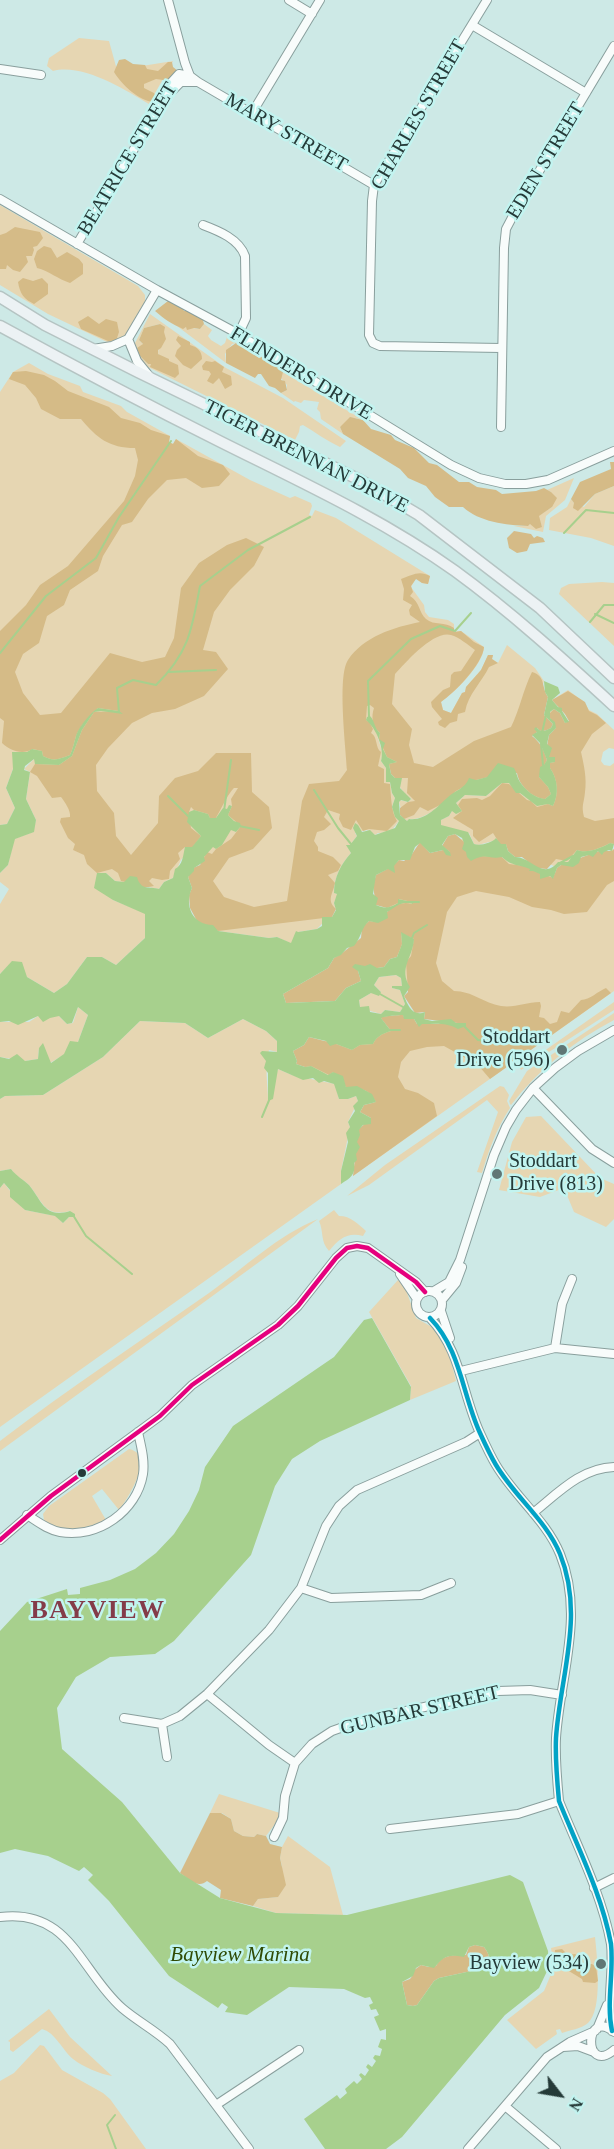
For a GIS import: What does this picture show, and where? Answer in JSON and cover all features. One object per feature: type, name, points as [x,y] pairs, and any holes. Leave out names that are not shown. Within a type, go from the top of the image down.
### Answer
[{"type":"main road","name":"TIGER BRENNAN DRIVE","points":[[0,297],[45,325],[360,480],[420,515],[540,608],[614,678]]},
{"type":"main road","name":"TIGER BRENNAN DRIVE","points":[[0,326],[219,441],[346,503],[405,539],[456,572],[614,706]]},
{"type":"street","points":[[168,0],[184,73]]},
{"type":"street","points":[[289,0],[312,14]]},
{"type":"street","points":[[252,113],[320,0]]},
{"type":"street","name":"CHARLES STREET","points":[[487,0],[374,185],[369,334],[373,343],[380,346],[501,348]]},
{"type":"street","points":[[472,25],[586,93]]},
{"type":"street","name":"EDEN STREET","points":[[501,426],[501,348],[506,229],[614,46]]},
{"type":"street","points":[[0,69],[41,75]]},
{"type":"street","name":"MARY STREET","points":[[184,73],[374,185]]},
{"type":"street","name":"BEATRICE STREET","points":[[77,243],[164,99],[184,73]]},
{"type":"street","name":"FLINDERS DRIVE","points":[[0,199],[238,335],[441,459],[479,478],[505,484],[548,480],[614,452]]},
{"type":"street","points":[[203,225],[231,238],[241,246],[245,256],[246,318],[238,335]]},
{"type":"street","points":[[93,349],[112,346],[128,339],[157,290]]},
{"type":"street","points":[[128,339],[137,362],[151,379]]},
{"type":"street","points":[[417,1299],[449,1282],[460,1260],[500,1140],[516,1110],[533,1088],[578,1051],[614,1029]]},
{"type":"street","points":[[533,1088],[592,1149],[614,1163]]},
{"type":"street","points":[[0,1540],[27,1515],[160,1416],[192,1385],[289,1316],[343,1251],[352,1246],[364,1247],[442,1300]]},
{"type":"street","points":[[452,1350],[441,1311],[442,1300],[456,1283],[464,1261],[463,1248]]},
{"type":"street","points":[[396,1269],[417,1299],[417,1309],[420,1314],[430,1318],[446,1337],[461,1371],[480,1432],[497,1466],[548,1530],[560,1555],[570,1587],[572,1630],[556,1746],[559,1802],[606,1918],[611,1946],[610,2013],[613,2032]]},
{"type":"street","points":[[555,1348],[562,1304],[572,1279]]},
{"type":"street","points":[[430,1318],[441,1311]]},
{"type":"street","points":[[461,1371],[555,1348],[614,1353]]},
{"type":"street","points":[[27,1515],[48,1528],[67,1533],[90,1530],[117,1517],[132,1501],[141,1481],[143,1457],[138,1432]]},
{"type":"street","points":[[124,1718],[162,1724],[180,1716],[207,1694],[269,1630],[301,1588],[326,1526],[339,1506],[357,1490],[466,1443],[480,1432]]},
{"type":"street","points":[[533,1513],[579,1477],[596,1469],[614,1467]]},
{"type":"street","points":[[301,1588],[332,1598],[421,1595],[451,1583]]},
{"type":"street","name":"GUNBAR STREET","points":[[274,1837],[283,1818],[285,1796],[295,1763],[312,1744],[332,1731],[360,1721],[498,1691],[530,1690],[562,1695]]},
{"type":"street","points":[[207,1694],[269,1745],[295,1763]]},
{"type":"street","points":[[162,1724],[167,1757]]},
{"type":"street","points":[[390,1829],[518,1814],[559,1802]]},
{"type":"street","points":[[594,1888],[614,1878]]},
{"type":"street","points":[[0,1917],[20,1916],[42,1921],[62,1934],[76,1949],[109,1995],[122,2008],[170,2044],[249,2149]]},
{"type":"street","points":[[597,2053],[592,2049],[590,2042],[610,1994]]},
{"type":"street","points":[[468,2149],[542,2062],[557,2050],[596,2030],[606,2028],[613,2032]]},
{"type":"street","points":[[557,2050],[578,2046],[604,2055],[613,2051]]},
{"type":"street","points":[[216,2105],[298,2050]]},
{"type":"street","points":[[505,2106],[556,2149]]},
{"type":"shaded area","points":[[79,38],[109,41],[117,70],[173,61],[149,104],[90,74],[77,71],[53,71],[47,66],[49,58]]},
{"type":"shaded area","points":[[125,59],[133,64],[145,65],[147,69],[158,71],[168,62],[172,62],[173,67],[178,71],[172,79],[165,83],[163,80],[156,79],[144,84],[144,88],[154,93],[157,98],[154,102],[148,101],[131,92],[114,72],[119,60]]},
{"type":"shaded area","points":[[0,205],[138,286],[145,295],[145,301],[132,329],[121,339],[107,342],[48,314],[0,285]]},
{"type":"shaded area","points":[[15,227],[40,232],[43,238],[37,246],[33,247],[32,256],[26,256],[28,262],[20,272],[7,265],[6,269],[0,269],[0,235]]},
{"type":"shaded area","points":[[44,246],[51,248],[57,258],[67,252],[79,259],[83,264],[83,274],[70,283],[37,268],[34,259],[37,251]]},
{"type":"shaded area","points":[[23,278],[33,281],[42,278],[48,284],[48,294],[34,304],[23,296],[20,290],[18,282]]},
{"type":"shaded area","points":[[168,301],[181,304],[184,311],[194,311],[202,317],[204,324],[200,329],[187,330],[186,327],[183,329],[168,321],[155,311]]},
{"type":"shaded area","points":[[150,314],[226,368],[283,398],[346,441],[340,447],[303,425],[300,426],[295,440],[148,367],[139,357],[134,345]],"holes":[[[160,324],[158,354],[168,361],[148,364],[140,356],[143,344],[139,340],[144,328]]]},
{"type":"shaded area","points":[[88,316],[99,324],[106,319],[117,322],[119,332],[116,341],[108,341],[81,329],[78,322]]},
{"type":"shaded area","points":[[160,324],[165,327],[166,339],[158,350],[158,354],[178,365],[179,374],[175,378],[150,367],[151,364],[140,356],[137,348],[143,344],[139,340],[144,328]]},
{"type":"shaded area","points":[[204,324],[212,330],[208,336],[211,340],[221,346],[227,337],[236,343],[232,344],[225,354],[226,363],[177,326],[200,329]]},
{"type":"shaded area","points":[[178,336],[190,342],[190,345],[197,348],[201,354],[202,359],[191,369],[183,365],[175,356],[181,346],[176,340]]},
{"type":"shaded area","points":[[236,343],[255,350],[255,355],[259,358],[264,356],[274,362],[275,366],[281,368],[283,372],[281,380],[285,381],[287,390],[281,393],[269,386],[261,374],[255,378],[226,363],[226,350]]},
{"type":"shaded area","points":[[206,361],[215,361],[224,367],[222,372],[231,376],[232,385],[225,389],[219,378],[213,384],[207,381],[211,374],[203,370],[202,366]]},
{"type":"shaded area","points":[[29,363],[48,374],[80,386],[83,392],[121,406],[127,412],[170,436],[169,442],[173,444],[176,439],[250,480],[290,498],[295,496],[311,503],[309,515],[312,516],[315,510],[336,518],[430,576],[428,584],[416,578],[411,587],[424,605],[425,612],[429,617],[448,620],[454,624],[454,632],[461,631],[484,647],[479,662],[473,670],[441,702],[443,710],[451,713],[466,687],[481,670],[488,655],[493,655],[492,659],[498,663],[507,645],[535,668],[544,681],[517,773],[442,804],[423,817],[407,821],[404,819],[399,802],[400,800],[408,802],[411,799],[395,778],[377,735],[383,754],[381,761],[386,768],[388,781],[395,798],[392,807],[399,821],[389,832],[375,835],[367,830],[355,833],[357,836],[350,845],[347,845],[351,853],[341,866],[335,882],[334,893],[338,894],[334,903],[336,909],[317,929],[298,932],[292,944],[277,937],[269,938],[218,931],[203,857],[213,846],[227,809],[181,860],[173,878],[164,882],[159,889],[115,881],[106,873],[103,874],[113,900],[145,913],[145,938],[116,965],[102,957],[87,957],[67,984],[54,993],[27,977],[12,962],[0,974],[0,904],[9,889],[0,882],[0,873],[8,865],[14,839],[33,832],[36,820],[26,799],[30,772],[24,769],[42,751],[13,769],[6,788],[15,808],[7,824],[0,825],[0,392],[13,372]]},
{"type":"shaded area","points":[[26,371],[44,375],[68,391],[109,407],[121,418],[140,423],[151,430],[170,436],[169,442],[173,444],[176,439],[198,456],[223,465],[230,474],[219,486],[202,488],[186,478],[167,480],[148,499],[132,522],[122,525],[103,556],[98,571],[70,590],[64,605],[47,616],[39,643],[23,654],[15,672],[23,693],[40,715],[61,713],[110,653],[142,662],[165,657],[174,638],[181,588],[199,563],[227,545],[246,538],[264,547],[254,566],[230,590],[214,612],[203,650],[216,652],[228,669],[204,696],[175,709],[152,713],[132,723],[108,748],[96,765],[97,791],[114,813],[116,836],[131,855],[158,823],[159,796],[175,778],[198,771],[216,753],[251,753],[252,792],[269,807],[272,828],[253,849],[229,858],[213,881],[224,897],[254,907],[287,901],[302,801],[309,784],[339,781],[347,770],[343,681],[348,660],[362,645],[380,634],[420,622],[410,615],[409,610],[412,605],[403,600],[404,589],[401,579],[422,573],[430,576],[428,584],[416,579],[411,586],[413,592],[410,596],[416,601],[426,619],[451,626],[454,632],[461,631],[484,647],[479,662],[473,670],[441,702],[443,710],[451,713],[466,687],[481,670],[488,655],[493,655],[492,659],[498,663],[489,667],[469,699],[465,712],[458,714],[457,721],[445,728],[439,725],[438,722],[442,719],[432,707],[431,702],[443,690],[450,687],[451,675],[461,671],[475,650],[457,637],[444,635],[437,637],[421,648],[395,674],[392,704],[412,729],[409,745],[414,763],[433,767],[474,741],[511,727],[532,672],[541,679],[548,697],[544,715],[553,724],[545,731],[537,728],[537,732],[532,736],[546,756],[547,760],[539,777],[551,794],[545,799],[540,798],[531,794],[524,787],[517,773],[493,772],[488,777],[476,780],[456,791],[442,804],[428,811],[420,807],[414,815],[404,819],[400,815],[400,808],[408,802],[415,801],[407,793],[408,778],[395,778],[391,774],[389,764],[397,762],[387,757],[379,739],[380,733],[373,721],[374,708],[370,705],[367,706],[366,720],[373,729],[371,733],[381,752],[378,766],[384,769],[384,783],[390,784],[392,808],[397,821],[387,831],[369,829],[363,831],[356,820],[351,830],[343,827],[339,819],[340,814],[328,810],[324,817],[331,824],[317,832],[314,841],[318,851],[333,857],[341,865],[338,871],[328,875],[335,883],[331,903],[336,909],[332,917],[218,931],[197,921],[190,908],[189,895],[192,888],[188,877],[193,868],[200,865],[207,852],[212,854],[231,839],[241,826],[228,815],[232,806],[231,799],[238,788],[232,790],[216,818],[210,818],[208,814],[191,807],[189,812],[191,828],[201,836],[192,848],[185,847],[178,853],[180,859],[170,871],[169,879],[152,878],[149,881],[154,886],[143,888],[121,881],[118,873],[112,869],[97,873],[87,864],[84,855],[73,850],[75,844],[68,838],[60,822],[61,818],[70,817],[69,809],[64,801],[61,797],[52,798],[37,776],[30,772],[35,764],[59,765],[72,756],[82,730],[94,712],[76,736],[70,755],[63,758],[50,759],[43,756],[42,751],[33,749],[21,752],[5,746],[2,743],[4,721],[0,718],[0,631],[26,605],[40,585],[68,566],[124,501],[135,476],[138,460],[135,448],[126,448],[104,441],[81,419],[60,419],[41,409],[36,398],[25,385],[9,379],[13,372]],"holes":[[[98,708],[119,711],[94,712]]]},
{"type":"shaded area","points":[[283,372],[363,420],[356,418],[340,427],[343,434],[321,419],[317,409],[319,402],[304,400],[301,403],[294,402],[281,393],[287,390],[287,385],[280,377]]},
{"type":"shaded area","points":[[350,417],[363,420],[371,429],[391,435],[395,440],[414,448],[429,463],[437,465],[459,482],[469,482],[477,487],[496,490],[502,494],[536,491],[544,488],[557,498],[552,507],[539,516],[542,527],[536,529],[530,524],[520,526],[493,522],[463,507],[449,507],[435,497],[426,486],[408,478],[400,469],[343,434],[340,427]]},
{"type":"shaded area","points":[[610,462],[614,462],[614,486],[595,494],[578,511],[573,508],[574,503],[571,499],[580,482],[611,469]]},
{"type":"shaded area","points":[[574,478],[565,500],[546,516],[543,532],[514,526],[530,524],[542,527],[538,516],[552,507],[551,492],[547,490]]},
{"type":"shaded area","points":[[614,486],[614,546],[591,538],[549,530],[550,518],[567,507],[571,499],[574,503],[584,507],[595,494]]},
{"type":"shaded area","points":[[514,531],[531,534],[534,538],[537,536],[543,538],[545,542],[530,544],[527,551],[517,553],[509,548],[507,538]]},
{"type":"shaded area","points":[[614,583],[614,646],[559,594],[561,588],[569,584]]},
{"type":"shaded area","points":[[568,690],[614,730],[614,749],[609,748],[603,752],[601,761],[604,765],[610,766],[614,763],[614,844],[554,866],[493,841],[474,844],[469,833],[441,826],[441,820],[449,816],[452,811],[461,811],[456,803],[465,795],[486,796],[502,783],[509,783],[525,797],[549,757],[555,721],[550,718],[550,712],[554,709],[565,723],[569,721],[552,700]]},
{"type":"shaded area","points":[[568,691],[585,702],[589,711],[606,723],[592,734],[581,752],[586,782],[583,810],[584,817],[595,821],[614,818],[614,844],[610,843],[590,851],[577,850],[567,861],[556,859],[547,869],[536,868],[522,857],[515,857],[508,851],[506,844],[500,844],[493,833],[479,842],[473,836],[473,830],[453,818],[462,811],[458,805],[462,799],[482,800],[490,796],[502,783],[509,784],[537,807],[548,804],[553,806],[557,787],[550,763],[555,762],[555,758],[549,757],[547,746],[549,735],[556,728],[550,718],[550,713],[554,709],[560,713],[565,723],[569,721],[552,700]]},
{"type":"shaded area","points":[[455,834],[480,856],[502,857],[509,864],[525,866],[553,878],[557,868],[561,865],[599,851],[614,849],[614,881],[607,885],[587,912],[564,914],[532,907],[509,897],[476,891],[457,897],[447,912],[436,963],[442,981],[454,991],[467,993],[501,1006],[540,1002],[539,1017],[544,1018],[550,1024],[557,1022],[561,1011],[569,1013],[581,1000],[588,999],[606,988],[611,993],[490,1079],[478,1065],[444,1046],[410,1051],[401,1062],[398,1077],[405,1089],[418,1093],[434,1103],[437,1116],[353,1176],[358,1130],[371,1118],[360,1112],[364,1105],[376,1102],[367,1091],[346,1087],[333,1072],[329,1075],[311,1066],[296,1064],[293,1051],[304,1045],[309,1037],[352,1050],[360,1045],[373,1044],[380,1036],[391,1031],[380,1017],[403,1015],[405,1019],[414,1019],[417,1024],[466,1024],[424,1019],[425,1012],[415,1013],[404,996],[408,992],[406,962],[411,956],[414,939],[401,933],[402,944],[397,957],[390,959],[384,967],[358,971],[361,981],[346,988],[335,1001],[286,1003],[283,994],[328,968],[334,958],[361,938],[362,927],[369,921],[378,922],[402,903],[412,904],[412,902],[399,899],[398,903],[387,908],[376,905],[373,886],[376,875],[399,860],[404,861],[420,842],[430,853],[443,850],[450,852],[442,846],[448,836]]},
{"type":"shaded area","points":[[462,839],[540,875],[541,879],[614,849],[614,991],[353,1176],[375,1103],[328,1075],[305,1067],[304,1045],[417,1024],[466,1023],[441,1021],[408,992],[387,908]]},
{"type":"shaded area","points":[[396,975],[401,978],[402,986],[392,986],[392,988],[400,990],[405,1004],[400,1012],[385,1010],[381,1014],[360,1008],[359,1000],[371,993],[381,992],[374,985],[379,977]]},
{"type":"shaded area","points":[[614,1002],[614,1010],[521,1070],[520,1068]]},
{"type":"shaded area","points":[[78,1007],[88,1015],[78,1042],[65,1054],[50,1063],[39,1048],[38,1059],[25,1061],[0,1057],[0,1022],[29,1022],[38,1016],[59,1016],[67,1024],[73,1023]]},
{"type":"shaded area","points":[[614,1013],[614,1020],[585,1037],[558,1057],[510,1104],[509,1101],[527,1071]]},
{"type":"shaded area","points":[[243,1019],[266,1031],[277,1041],[277,1052],[269,1050],[266,1069],[268,1100],[278,1069],[292,1075],[335,1084],[339,1099],[356,1096],[358,1101],[348,1122],[350,1127],[341,1171],[341,1184],[0,1427],[0,1188],[4,1183],[25,1210],[56,1216],[63,1223],[69,1217],[70,1211],[62,1213],[49,1210],[29,1185],[11,1169],[0,1171],[0,1099],[5,1096],[43,1095],[103,1057],[140,1021],[185,1023],[208,1038]]},
{"type":"shaded area","points":[[500,1086],[504,1087],[509,1095],[507,1101],[510,1108],[494,1139],[482,1173],[477,1172],[498,1112],[487,1100],[369,1185],[347,1196],[385,1165]]},
{"type":"shaded area","points":[[541,1116],[600,1178],[614,1184],[614,1219],[606,1227],[574,1212],[564,1188],[540,1197],[499,1190],[512,1142],[526,1117]]},
{"type":"shaded area","points":[[334,1210],[339,1216],[351,1219],[366,1231],[363,1236],[352,1235],[344,1238],[329,1251],[324,1244],[319,1221]]},
{"type":"shaded area","points":[[318,1219],[0,1451],[0,1441],[52,1403],[209,1293],[275,1243]]},
{"type":"shaded area","points":[[398,1280],[405,1287],[416,1318],[437,1330],[451,1361],[456,1381],[410,1400],[411,1386],[369,1312]]},
{"type":"shaded area","points":[[129,1449],[137,1453],[140,1468],[128,1497],[119,1510],[102,1489],[92,1496],[106,1520],[83,1528],[66,1529],[50,1525],[44,1520],[43,1514],[49,1506]]},
{"type":"shaded area","points":[[219,1794],[280,1813],[278,1820],[266,1836],[257,1834],[254,1837],[243,1836],[234,1831],[231,1819],[222,1813],[210,1813]]},
{"type":"shaded area","points":[[210,1813],[221,1813],[231,1819],[234,1831],[243,1836],[254,1837],[257,1834],[266,1836],[270,1844],[282,1847],[280,1858],[286,1885],[278,1897],[258,1899],[253,1906],[220,1898],[221,1890],[207,1881],[197,1884],[180,1873]]},
{"type":"shaded area","points":[[288,1836],[330,1867],[343,1915],[276,1913],[253,1906],[258,1899],[278,1897],[282,1866],[280,1858],[282,1847]]},
{"type":"shaded area","points":[[595,1937],[598,1982],[593,2016],[588,2023],[579,2028],[562,2033],[560,2029],[556,2030],[557,2034],[536,2049],[507,2020],[544,1991],[554,1967],[551,1948]]},
{"type":"shaded area","points":[[475,1945],[484,1947],[488,1955],[489,1960],[485,1968],[439,1978],[434,1981],[417,2005],[407,2005],[402,1982],[410,1979],[413,1971],[421,1965],[436,1966],[442,1959],[449,1956],[466,1955],[469,1947]]},
{"type":"shaded area","points":[[562,1949],[568,1955],[575,1954],[583,1959],[584,1964],[592,1964],[596,1967],[598,1981],[583,1982],[582,1979],[554,1962],[555,1950]]},
{"type":"shaded area","points":[[49,2009],[70,2037],[112,2076],[92,2070],[77,2062],[51,2034],[42,2029],[13,2052],[10,2050],[8,2041]]},
{"type":"shaded area","points":[[40,2045],[44,2046],[62,2070],[110,2099],[146,2149],[0,2149],[0,2081],[14,2073]]},
{"type":"water","points":[[544,681],[558,687],[560,693],[552,700],[562,708],[569,722],[565,723],[560,713],[554,709],[550,712],[550,718],[555,722],[556,728],[549,735],[547,744],[552,748],[549,757],[555,757],[555,762],[550,763],[557,787],[553,806],[548,804],[537,806],[520,793],[516,793],[509,783],[502,783],[486,796],[465,795],[456,803],[462,811],[456,814],[452,811],[449,816],[441,820],[441,825],[468,832],[474,844],[486,844],[496,838],[501,844],[506,844],[508,851],[515,857],[542,869],[552,867],[558,862],[568,862],[577,850],[589,851],[610,843],[614,844],[612,851],[604,852],[602,855],[598,851],[593,857],[589,855],[581,857],[579,863],[573,867],[561,865],[557,868],[553,879],[550,876],[540,879],[540,874],[502,857],[480,857],[471,861],[462,849],[464,843],[462,838],[455,834],[448,836],[442,845],[451,856],[446,855],[443,850],[430,853],[420,843],[415,847],[410,860],[399,860],[394,866],[395,873],[388,869],[376,875],[373,894],[378,898],[376,905],[382,907],[395,905],[398,899],[413,904],[399,905],[387,912],[388,918],[378,923],[369,921],[354,946],[347,948],[341,955],[334,958],[328,968],[283,994],[286,1003],[335,1001],[346,988],[361,981],[358,971],[352,967],[355,964],[384,967],[390,959],[397,957],[402,944],[401,932],[414,939],[405,974],[410,987],[404,996],[409,1007],[417,1013],[425,1012],[424,1019],[432,1021],[451,1019],[456,1023],[466,1023],[466,1026],[458,1029],[440,1024],[422,1024],[419,1027],[414,1019],[404,1019],[403,1015],[388,1016],[381,1018],[391,1031],[380,1036],[373,1044],[360,1045],[352,1050],[336,1044],[330,1046],[326,1041],[309,1037],[304,1045],[293,1051],[296,1064],[311,1066],[328,1075],[333,1072],[343,1076],[346,1087],[357,1086],[372,1094],[376,1102],[364,1105],[360,1112],[371,1118],[371,1124],[363,1125],[359,1130],[360,1135],[357,1142],[360,1147],[356,1154],[357,1160],[354,1163],[352,1176],[347,1180],[341,1184],[341,1171],[348,1142],[346,1133],[350,1127],[348,1122],[355,1111],[353,1106],[358,1101],[356,1096],[339,1099],[334,1084],[324,1081],[319,1083],[313,1078],[303,1080],[278,1069],[273,1099],[268,1101],[268,1073],[264,1068],[266,1061],[260,1053],[262,1051],[277,1052],[277,1041],[266,1031],[243,1019],[208,1038],[185,1023],[140,1021],[103,1057],[43,1095],[5,1096],[0,1099],[0,1057],[9,1059],[17,1054],[25,1061],[38,1059],[39,1048],[43,1043],[51,1063],[64,1054],[70,1041],[78,1042],[88,1015],[78,1007],[72,1023],[67,1024],[59,1016],[43,1022],[38,1016],[18,1025],[9,1021],[0,1022],[0,974],[12,961],[22,962],[27,977],[54,993],[67,984],[87,957],[102,957],[116,965],[145,938],[145,914],[113,900],[94,888],[97,873],[106,873],[115,881],[124,882],[130,876],[137,877],[143,886],[159,889],[164,882],[173,878],[185,847],[192,847],[201,836],[187,822],[189,812],[194,810],[208,814],[210,818],[216,818],[223,808],[227,809],[229,805],[232,806],[228,815],[241,826],[236,832],[231,830],[222,845],[216,849],[213,847],[204,857],[205,861],[194,868],[188,877],[192,888],[189,901],[192,913],[200,922],[213,925],[218,931],[269,938],[277,937],[291,943],[296,931],[317,929],[322,926],[322,917],[332,917],[336,910],[335,882],[341,866],[351,853],[346,845],[350,845],[357,836],[353,828],[355,823],[362,832],[370,830],[375,835],[395,828],[399,821],[392,807],[395,798],[390,782],[386,782],[386,768],[381,761],[379,739],[385,743],[383,749],[387,757],[397,762],[389,764],[391,774],[395,778],[402,778],[400,788],[411,799],[408,802],[401,800],[399,802],[400,815],[407,821],[430,813],[462,787],[469,778],[476,780],[487,777],[498,763],[514,768],[522,785],[528,791],[534,796],[545,799],[551,794],[539,777],[540,767],[547,760],[540,743],[532,735],[537,732],[534,729],[536,727],[541,731],[551,728],[553,724],[544,715],[548,697]],"holes":[[[396,975],[401,978],[402,986],[392,986],[400,990],[405,1004],[400,1012],[385,1010],[381,1014],[370,1012],[369,1006],[360,1007],[359,1000],[371,993],[379,996],[381,992],[374,985],[379,977]]]},
{"type":"water","points":[[98,708],[119,711],[123,714],[94,712],[82,730],[72,756],[59,765],[35,764],[34,759],[25,766],[24,770],[30,772],[26,799],[36,820],[34,832],[15,839],[8,865],[0,873],[0,825],[7,824],[15,808],[6,788],[13,769],[12,752],[27,752],[32,749],[42,751],[43,756],[53,759],[70,755],[79,729],[88,717]]},
{"type":"water","points":[[367,717],[372,718],[380,733],[379,739],[366,720]]},
{"type":"water","points":[[11,1169],[29,1185],[49,1211],[62,1213],[70,1211],[75,1214],[75,1217],[69,1217],[63,1223],[55,1216],[25,1210],[10,1197],[10,1190],[4,1183],[0,1188],[0,1171]]},
{"type":"water","name":"Bayview Marina","points":[[372,1318],[411,1387],[410,1400],[320,1441],[292,1459],[275,1486],[251,1555],[174,1641],[155,1654],[110,1657],[76,1677],[57,1708],[62,1749],[122,1802],[180,1873],[220,1898],[276,1913],[347,1915],[510,1875],[523,1882],[548,1951],[549,1967],[539,1988],[505,2015],[402,2137],[386,2149],[325,2149],[304,2119],[337,2095],[340,2099],[347,2093],[345,2089],[354,2081],[357,2084],[362,2079],[359,2075],[361,2073],[365,2076],[369,2070],[366,2067],[368,2064],[372,2067],[376,2061],[373,2058],[375,2055],[380,2056],[382,2049],[378,2047],[381,2039],[386,2040],[386,2029],[380,2031],[374,2017],[379,2015],[376,2009],[371,2010],[369,2005],[373,2003],[370,1997],[365,1998],[344,1989],[289,1987],[247,2015],[225,2012],[228,2007],[222,2003],[218,2008],[169,1976],[109,1901],[88,1880],[93,1875],[84,1867],[79,1871],[48,1856],[15,1849],[0,1853],[0,1631],[27,1602],[67,1589],[68,1595],[80,1594],[80,1588],[110,1580],[135,1569],[156,1553],[174,1534],[189,1511],[199,1490],[205,1467],[233,1426],[334,1357],[364,1320]],"holes":[[[475,1945],[484,1947],[489,1957],[485,1968],[439,1978],[434,1981],[417,2005],[407,2005],[402,1982],[413,1976],[416,1968],[421,1965],[434,1968],[447,1957],[464,1957],[469,1947]]]},
{"type":"waterway","points":[[0,653],[46,596],[96,558],[119,517],[171,441]]},
{"type":"waterway","points":[[564,533],[586,510],[614,513]]},
{"type":"waterway","points":[[119,712],[117,688],[133,680],[156,685],[176,662],[191,628],[200,586],[248,550],[310,517]]},
{"type":"waterway","points":[[590,622],[604,605],[614,605]]},
{"type":"waterway","points":[[369,718],[368,681],[411,639],[440,626],[455,631],[471,613]]},
{"type":"waterway","points":[[595,614],[614,623]]},
{"type":"waterway","points":[[169,672],[216,670]]},
{"type":"waterway","points":[[542,733],[546,715]]},
{"type":"waterway","points":[[541,744],[543,765]]},
{"type":"waterway","points":[[224,811],[231,760]]},
{"type":"waterway","points":[[314,790],[351,844]]},
{"type":"waterway","points":[[168,796],[189,817]]},
{"type":"waterway","points":[[239,826],[259,830]]},
{"type":"waterway","points":[[560,863],[573,856]]},
{"type":"waterway","points":[[401,902],[419,902]]},
{"type":"waterway","points":[[412,938],[414,933],[427,925]]},
{"type":"waterway","points":[[380,994],[403,1007]]},
{"type":"waterway","points":[[463,1025],[478,1040],[495,1042]]},
{"type":"waterway","points":[[388,1030],[400,1030]]},
{"type":"waterway","points":[[262,1117],[270,1098]]},
{"type":"waterway","points":[[73,1215],[86,1236],[132,1274]]},
{"type":"waterway","points":[[115,2115],[107,2125],[116,2149]]},
{"type":"transit line","points":[[0,1540],[51,1496],[160,1416],[192,1385],[278,1325],[298,1306],[336,1258],[347,1248],[357,1246],[368,1248],[416,1282],[425,1292]]},
{"type":"transit line","points":[[430,1318],[455,1358],[474,1418],[492,1457],[512,1488],[547,1530],[560,1554],[567,1577],[571,1623],[556,1738],[559,1801],[589,1872],[607,1926],[612,1955],[610,2009],[612,2031]]},
{"type":"place","name":"Stoddart Drive (596)","points":[[562,1050]]},
{"type":"place","name":"Stoddart Drive (813)","points":[[497,1174]]},
{"type":"place","name":"Bayview (534)","points":[[601,1964]]},
{"type":"district","name":"BAYVIEW","points":[[98,1611]]}]
